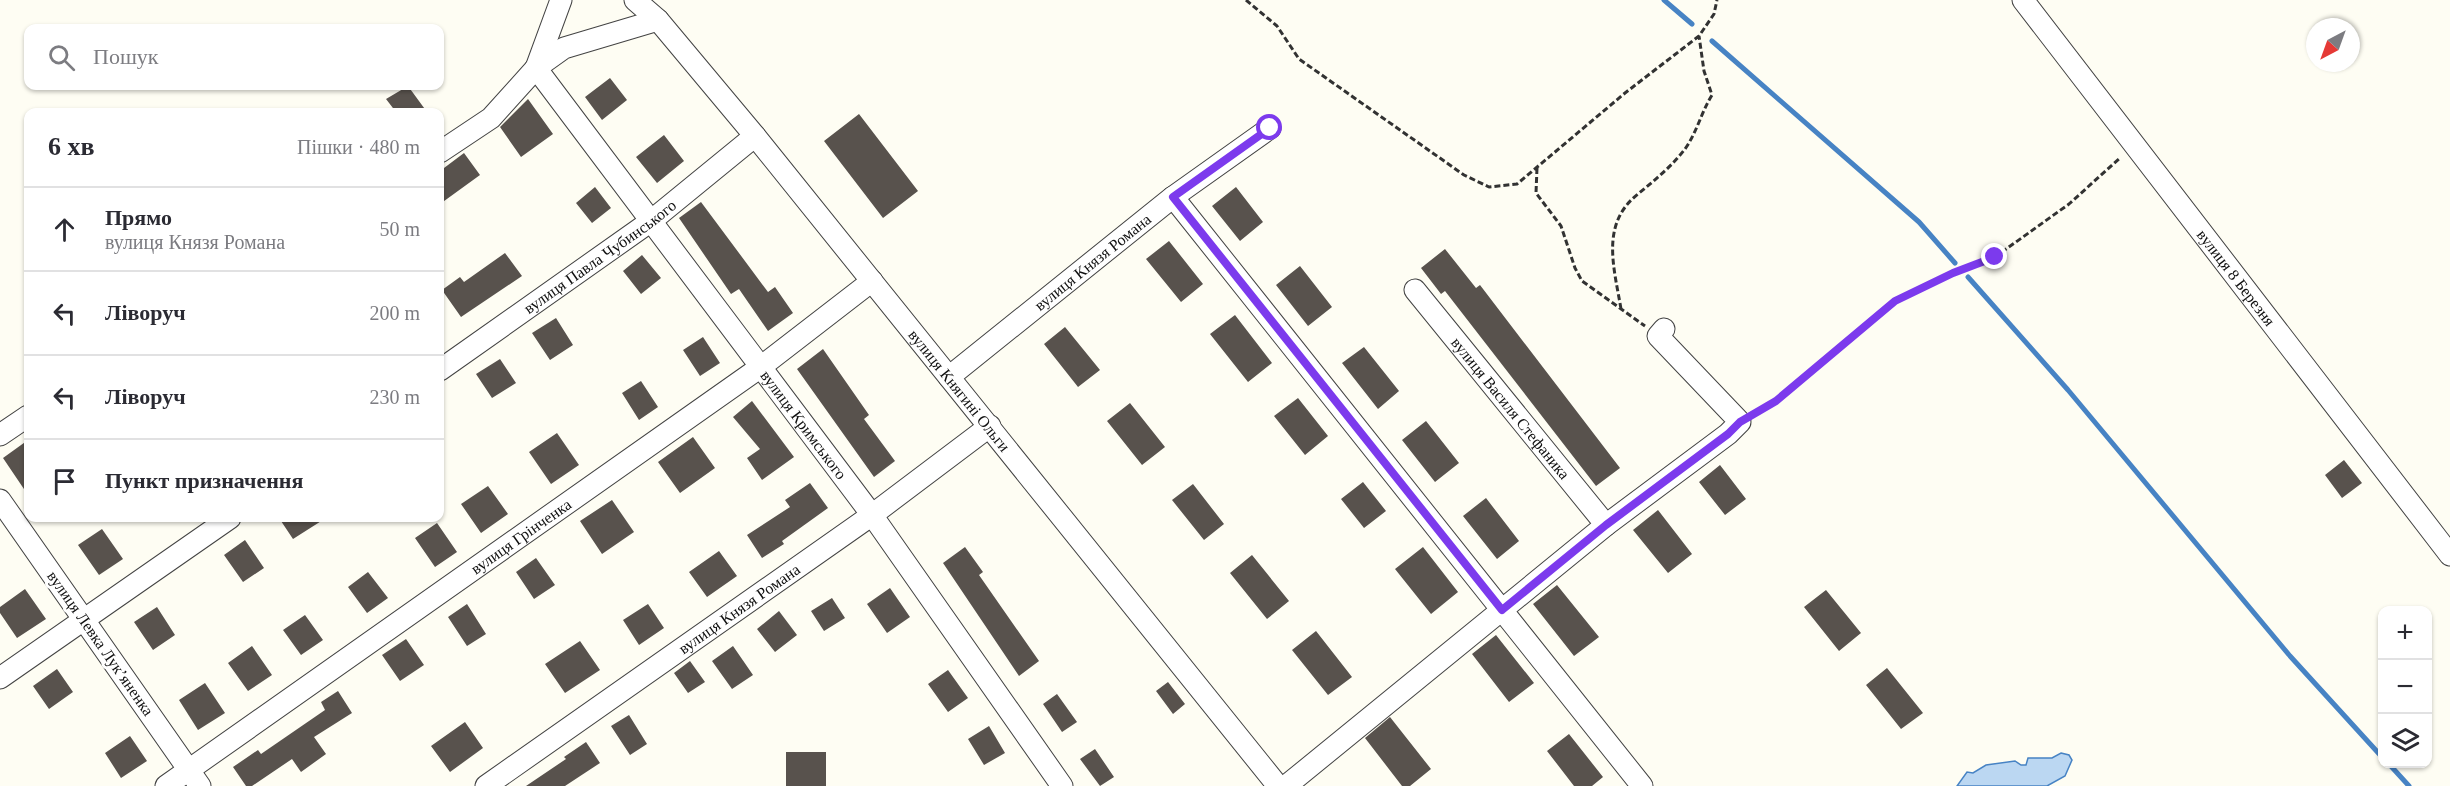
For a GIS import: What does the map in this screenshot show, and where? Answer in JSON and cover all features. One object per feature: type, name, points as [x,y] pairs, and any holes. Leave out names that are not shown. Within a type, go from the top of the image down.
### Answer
[{"type":"street","points":[[536,68],[561,0]]},
{"type":"street","name":"вулиця Княгині Ольги","points":[[635,0],[658,20],[755,136],[1278,786]]},
{"type":"street","name":"вулиця 8 Березня","points":[[2024,0],[2450,555]]},
{"type":"street","points":[[444,149],[491,118],[536,68],[564,48],[658,20]]},
{"type":"street","name":"вулиця Кримського","points":[[536,68],[872,515],[1062,786]]},
{"type":"street","name":"вулиця Князя Романа","points":[[949,377],[1173,197],[1270,128]]},
{"type":"street","name":"вулиця Павла Чубинського","points":[[444,367],[651,221],[755,136]]},
{"type":"street","points":[[1173,197],[1642,786]]},
{"type":"street","name":"вулиця Грінченка","points":[[166,786],[195,778],[762,366],[872,281]]},
{"type":"street","name":"вулиця Василя Стефаника","points":[[1415,290],[1606,525]]},
{"type":"street","points":[[1286,786],[1606,525],[1728,434],[1740,422],[1661,333]]},
{"type":"street","points":[[0,435],[24,419]]},
{"type":"street","name":"вулиця Князя Романа","points":[[486,786],[872,515],[990,426]]},
{"type":"street","name":"вулиця Левка Лукʼяненка","points":[[0,500],[195,778]]},
{"type":"street","points":[[0,678],[224,522]]},
{"type":"path","points":[[1245,0],[1277,26],[1299,59],[1464,175],[1489,187],[1517,184],[1624,93],[1699,36],[1714,14],[1716,0]]},
{"type":"path","points":[[1621,309],[1612,260],[1612,233],[1622,210],[1668,168],[1684,150],[1695,133],[1703,110],[1712,96],[1704,71],[1699,36]]},
{"type":"path","points":[[1740,422],[1776,401],[1895,301],[1953,273],[1995,257],[2070,204],[2135,144]]},
{"type":"path","points":[[1537,168],[1536,193],[1561,226],[1575,268],[1582,281],[1621,309],[1661,333]]},
{"type":"water","points":[[2061,753],[2069,755],[2072,760],[2065,776],[2047,786],[1957,786],[1967,772],[1973,773],[1986,765],[2015,761],[2026,765],[2028,758],[2052,758]]},
{"type":"building","points":[[610,78],[627,100],[602,120],[585,97]]},
{"type":"building","points":[[401,90],[411,90],[424,108],[393,108],[386,99]]},
{"type":"building","points":[[528,99],[553,134],[521,157],[500,127]]},
{"type":"building","points":[[859,114],[918,191],[883,218],[824,141]]},
{"type":"building","points":[[664,135],[684,161],[657,183],[636,157]]},
{"type":"building","points":[[464,153],[480,175],[444,201],[444,168]]},
{"type":"building","points":[[595,187],[611,208],[592,223],[576,203]]},
{"type":"building","points":[[1236,187],[1263,222],[1240,241],[1212,206]]},
{"type":"building","points":[[701,202],[768,292],[775,287],[793,313],[768,331],[739,289],[731,294],[679,218]]},
{"type":"building","points":[[1169,241],[1203,284],[1181,302],[1146,259]]},
{"type":"building","points":[[1445,249],[1476,288],[1480,285],[1620,468],[1596,486],[1445,291],[1441,294],[1421,268]]},
{"type":"building","points":[[505,253],[522,276],[461,317],[444,293],[444,289],[460,277],[464,282]]},
{"type":"building","points":[[642,255],[661,278],[641,294],[623,271]]},
{"type":"building","points":[[1300,266],[1332,307],[1308,326],[1276,285]]},
{"type":"building","points":[[1235,315],[1272,363],[1248,382],[1210,334]]},
{"type":"building","points":[[556,318],[573,345],[550,360],[532,333]]},
{"type":"building","points":[[1065,327],[1100,370],[1078,387],[1044,344]]},
{"type":"building","points":[[703,337],[720,363],[700,376],[683,350]]},
{"type":"building","points":[[1364,347],[1399,391],[1378,409],[1342,363]]},
{"type":"building","points":[[823,349],[869,415],[864,419],[895,461],[874,477],[797,369]]},
{"type":"building","points":[[500,359],[516,383],[492,398],[476,374]]},
{"type":"building","points":[[641,381],[658,407],[639,420],[622,393]]},
{"type":"building","points":[[1298,398],[1328,436],[1305,455],[1274,416]]},
{"type":"building","points":[[752,401],[794,457],[762,480],[747,458],[760,449],[733,417]]},
{"type":"building","points":[[1130,403],[1165,447],[1142,465],[1107,421]]},
{"type":"building","points":[[1426,421],[1459,463],[1435,482],[1402,440]]},
{"type":"building","points":[[557,433],[579,465],[551,484],[529,452]]},
{"type":"building","points":[[693,437],[715,468],[680,493],[658,462]]},
{"type":"building","points":[[24,443],[24,489],[3,458]]},
{"type":"building","points":[[2344,460],[2362,483],[2342,498],[2325,475]]},
{"type":"building","points":[[1720,465],[1746,499],[1725,515],[1699,482]]},
{"type":"building","points":[[1363,482],[1386,511],[1364,528],[1341,499]]},
{"type":"building","points":[[810,483],[828,508],[782,541],[784,544],[762,558],[747,535],[790,507],[785,500]]},
{"type":"building","points":[[1193,484],[1224,524],[1204,540],[1172,500]]},
{"type":"building","points":[[488,486],[508,514],[481,533],[461,504]]},
{"type":"building","points":[[1486,498],[1519,541],[1497,559],[1463,516]]},
{"type":"building","points":[[612,500],[634,532],[602,554],[580,521]]},
{"type":"building","points":[[1658,510],[1692,554],[1668,573],[1633,530]]},
{"type":"building","points":[[282,522],[320,522],[293,539]]},
{"type":"building","points":[[437,523],[457,552],[435,567],[415,538]]},
{"type":"building","points":[[102,529],[123,559],[99,575],[78,545]]},
{"type":"building","points":[[245,540],[264,568],[243,582],[224,555]]},
{"type":"building","points":[[965,547],[983,572],[979,575],[1039,661],[1019,676],[943,563]]},
{"type":"building","points":[[1423,547],[1458,592],[1431,614],[1395,569]]},
{"type":"building","points":[[719,551],[737,576],[707,597],[689,572]]},
{"type":"building","points":[[1252,555],[1289,601],[1267,619],[1230,573]]},
{"type":"building","points":[[536,558],[555,585],[534,599],[516,572]]},
{"type":"building","points":[[368,572],[388,598],[367,613],[348,587]]},
{"type":"building","points":[[1557,585],[1599,637],[1574,656],[1533,604]]},
{"type":"building","points":[[890,588],[910,617],[887,633],[867,604]]},
{"type":"building","points":[[25,589],[46,619],[17,638],[0,613],[0,607]]},
{"type":"building","points":[[1826,590],[1861,633],[1839,651],[1804,607]]},
{"type":"building","points":[[832,598],[845,618],[824,631],[811,611]]},
{"type":"building","points":[[467,604],[486,634],[467,646],[448,617]]},
{"type":"building","points":[[648,604],[664,628],[639,645],[623,620]]},
{"type":"building","points":[[157,607],[175,635],[153,650],[134,622]]},
{"type":"building","points":[[779,611],[797,635],[775,652],[757,629]]},
{"type":"building","points":[[305,615],[323,640],[301,655],[283,630]]},
{"type":"building","points":[[1316,631],[1352,677],[1328,695],[1292,650]]},
{"type":"building","points":[[1496,635],[1534,683],[1509,702],[1472,654]]},
{"type":"building","points":[[406,639],[424,665],[400,681],[382,655]]},
{"type":"building","points":[[580,641],[600,670],[565,693],[545,664]]},
{"type":"building","points":[[252,646],[272,675],[248,691],[228,663]]},
{"type":"building","points":[[733,646],[753,675],[732,689],[712,661]]},
{"type":"building","points":[[690,661],[705,682],[688,693],[674,673]]},
{"type":"building","points":[[1887,668],[1923,713],[1901,729],[1866,685]]},
{"type":"building","points":[[57,669],[73,692],[49,709],[33,686]]},
{"type":"building","points":[[948,670],[968,698],[948,712],[928,684]]},
{"type":"building","points":[[1168,682],[1185,704],[1173,714],[1156,691]]},
{"type":"building","points":[[205,683],[225,713],[198,730],[179,700]]},
{"type":"building","points":[[338,691],[352,713],[314,737],[326,754],[301,772],[292,759],[252,786],[246,786],[233,767],[258,750],[261,754],[325,710],[321,702]]},
{"type":"building","points":[[1057,694],[1077,722],[1062,732],[1043,704]]},
{"type":"building","points":[[629,715],[647,744],[630,755],[611,726]]},
{"type":"building","points":[[1390,717],[1431,769],[1410,786],[1402,786],[1365,738]]},
{"type":"building","points":[[465,722],[483,748],[450,772],[431,746]]},
{"type":"building","points":[[989,726],[1005,753],[984,765],[968,739]]},
{"type":"building","points":[[1569,734],[1603,777],[1592,786],[1574,786],[1547,751]]},
{"type":"building","points":[[130,736],[147,761],[121,778],[105,753]]},
{"type":"building","points":[[586,742],[600,763],[565,786],[526,786],[566,759],[564,757]]},
{"type":"building","points":[[1095,749],[1114,777],[1100,786],[1080,759]]},
{"type":"building","points":[[786,752],[826,752],[826,786],[786,786]]},
{"type":"waterway","points":[[1664,0],[1692,24]]},
{"type":"waterway","points":[[1712,41],[1919,222],[1955,263]]},
{"type":"waterway","points":[[1968,277],[2068,390],[2290,656],[2378,753]]},
{"type":"waterway","points":[[2393,768],[2409,786]]},
{"type":"route","points":[[1270,128],[1173,197],[1502,610],[1606,525],[1728,434],[1740,422],[1776,401],[1895,301],[1953,273],[1995,257]]}]
